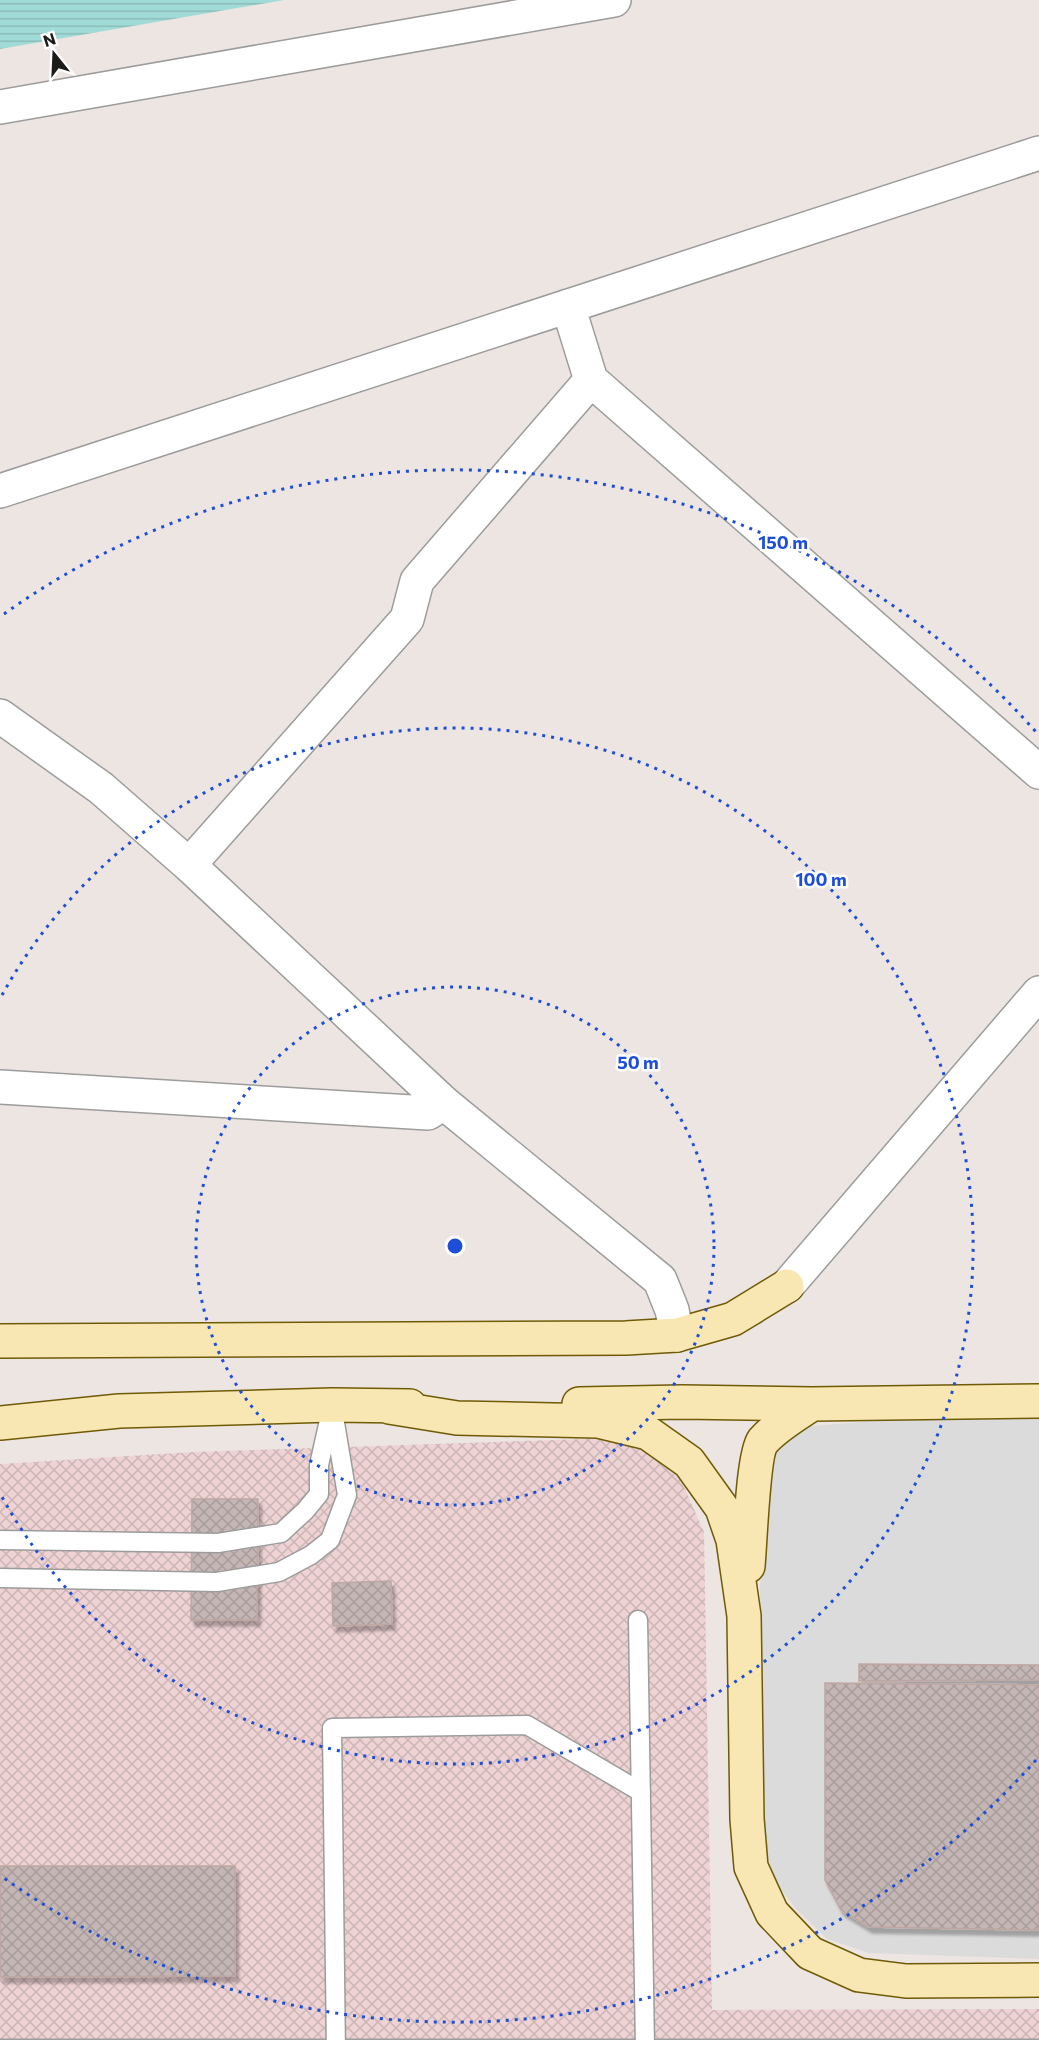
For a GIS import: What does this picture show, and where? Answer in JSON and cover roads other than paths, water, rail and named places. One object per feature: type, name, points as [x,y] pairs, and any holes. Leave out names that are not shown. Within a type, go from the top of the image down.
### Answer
[{"type":"street","points":[[0,107],[614,0]]},
{"type":"street","points":[[0,491],[1039,153]]},
{"type":"street","points":[[568,306],[591,380],[1039,772]]},
{"type":"street","points":[[189,865],[407,619],[417,581],[591,380]]},
{"type":"street","points":[[0,716],[101,788],[189,865],[444,1103],[660,1280],[672,1310],[678,1335]]},
{"type":"street","points":[[0,1341],[626,1338],[678,1335],[732,1319],[787,1286],[1039,993]]},
{"type":"street","points":[[0,1087],[428,1113],[444,1103]]},
{"type":"street","points":[[0,1423],[118,1411],[332,1405],[389,1407],[682,1402],[812,1404],[1039,1401]]},
{"type":"street","points":[[812,1404],[762,1442],[755,1470],[744,1616],[747,1819],[751,1867],[772,1913],[810,1953],[859,1975],[906,1981],[1039,1980]]},
{"type":"street","points":[[389,1407],[457,1418],[598,1421],[648,1433],[689,1462],[722,1508],[734,1540],[744,1616]]},
{"type":"lane","points":[[0,1540],[218,1543],[281,1533],[305,1511],[319,1494],[319,1466],[332,1405]]},
{"type":"lane","points":[[0,1578],[217,1582],[279,1572],[311,1555],[330,1540],[348,1495],[332,1405]]},
{"type":"lane","points":[[638,1620],[645,2048]]},
{"type":"lane","points":[[336,2052],[332,1728],[527,1725],[641,1792]]},
{"type":"lane","points":[[0,2049],[336,2052],[645,2048],[1039,2049]]},
{"type":"water","points":[[0,0],[284,0],[0,49]]}]
